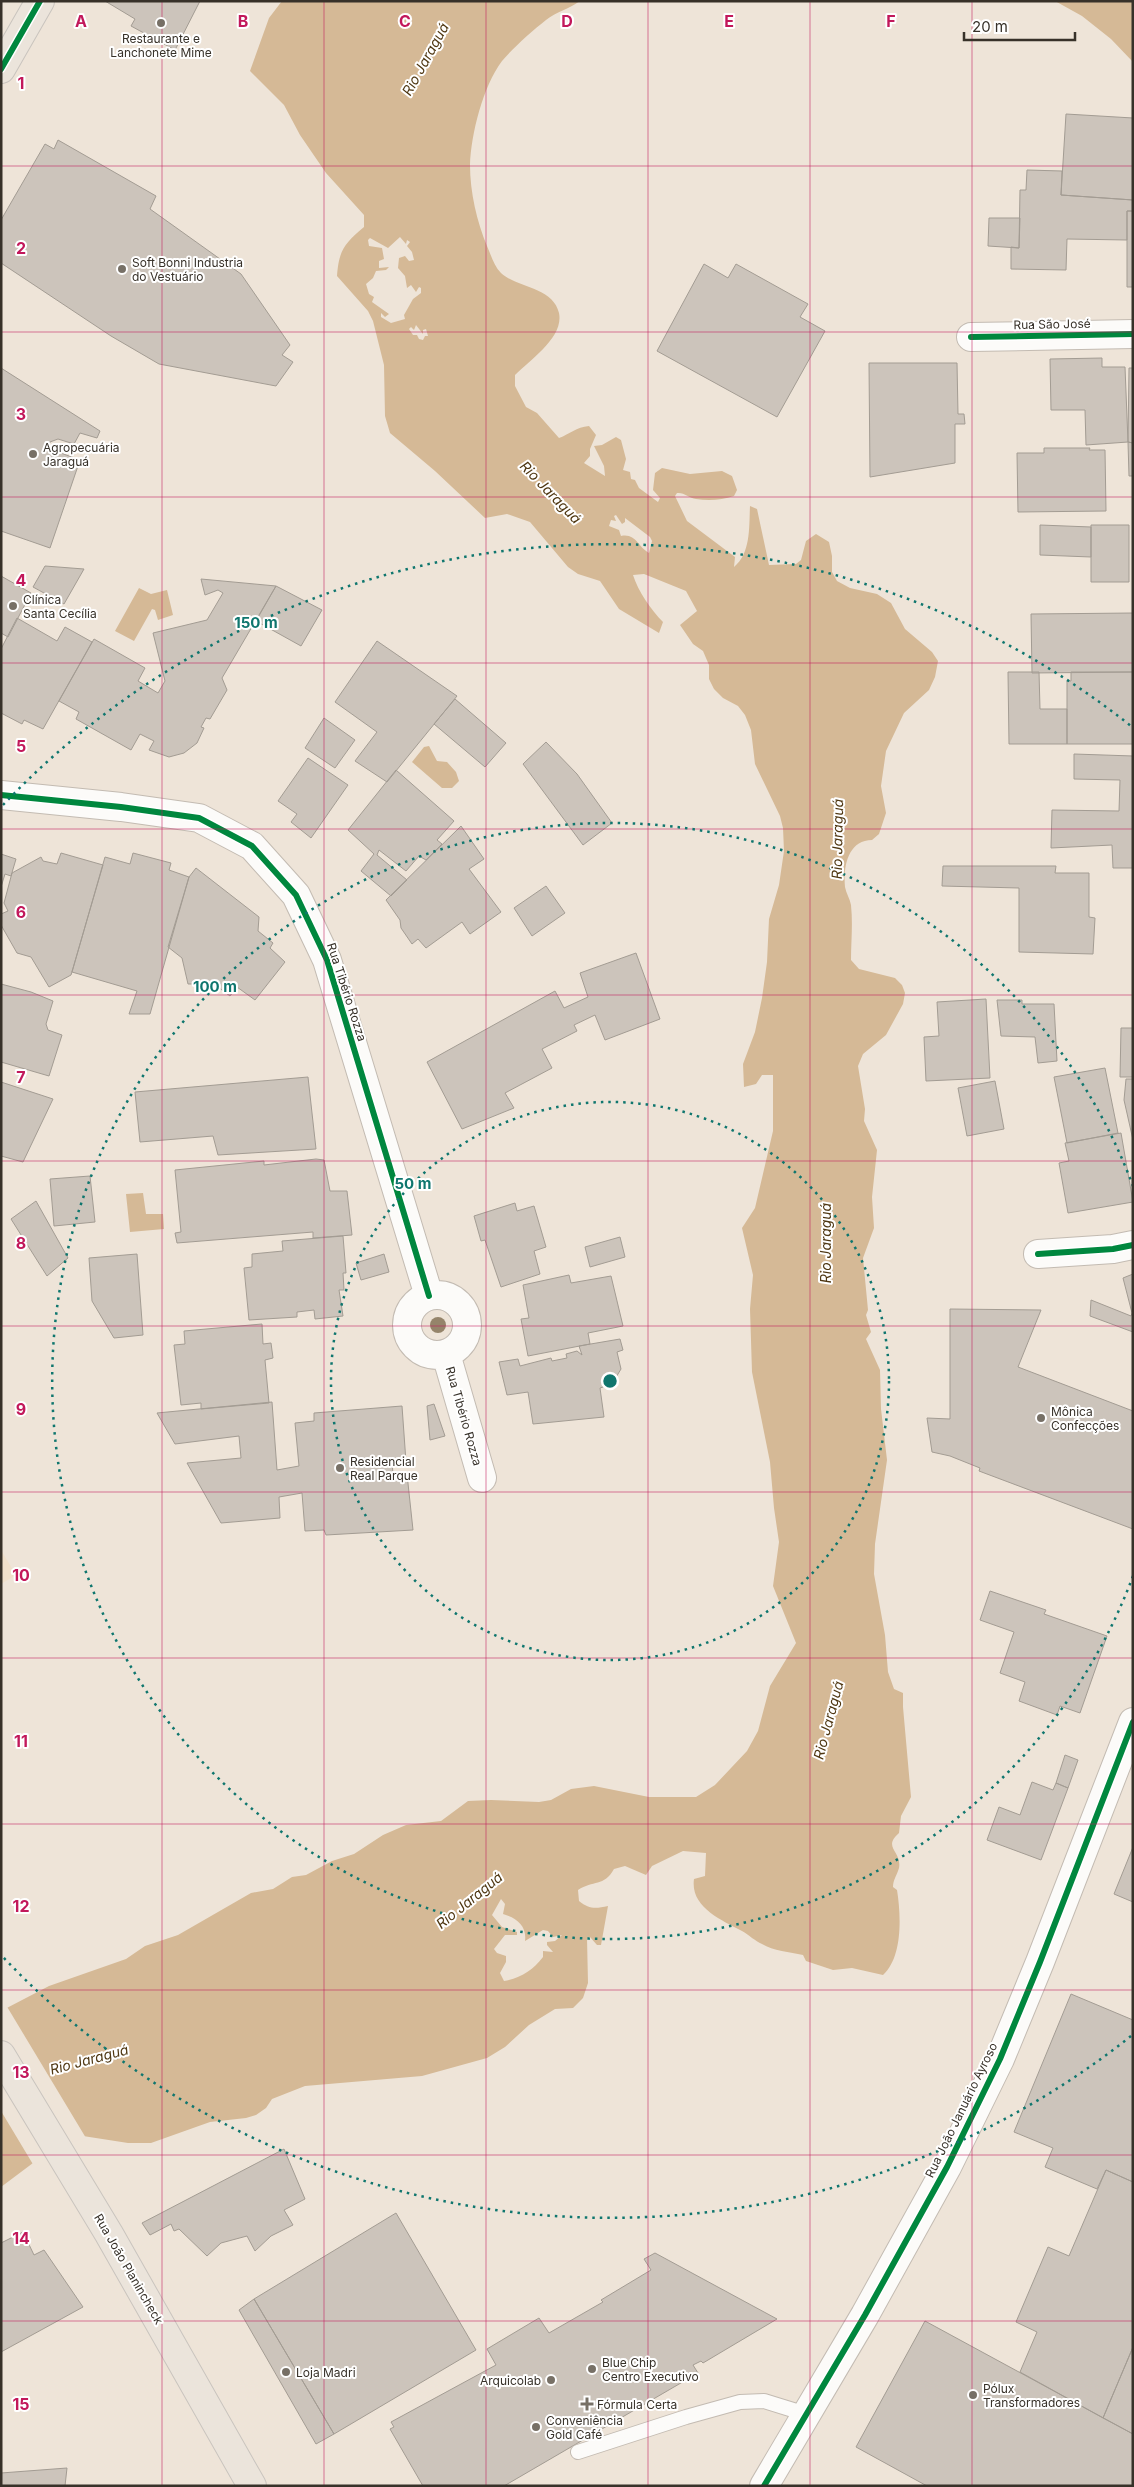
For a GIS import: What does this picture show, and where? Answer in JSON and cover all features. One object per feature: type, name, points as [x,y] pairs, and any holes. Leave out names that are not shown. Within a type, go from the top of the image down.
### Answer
[{"type":"main road","points":[[1,69],[40,1]]},
{"type":"main road","name":"Rua João Planincheck","points":[[1,2055],[109,2234],[252,2486]]},
{"type":"street","name":"Rua São José","points":[[971,337],[1133,334]]},
{"type":"street","name":"Rua Tibério Rozza","points":[[1,795],[121,807],[199,818],[252,846],[296,896],[327,960],[429,1296]]},
{"type":"street","points":[[1038,1254],[1113,1249],[1133,1245]]},
{"type":"street","name":"Rua Tibério Rozza","points":[[440,1295],[452,1299],[460,1306],[465,1316],[467,1328],[464,1339],[456,1348],[446,1354],[434,1355],[423,1352],[413,1344],[408,1334],[407,1322],[410,1310],[418,1302],[429,1296],[440,1295]]},
{"type":"street","name":"Rua Tibério Rozza","points":[[446,1354],[482,1478]]},
{"type":"street","name":"Rua João Januário Ayroso","points":[[764,2486],[865,2315],[937,2184],[1000,2059],[1040,1962],[1133,1722]]},
{"type":"lane","points":[[578,2452],[686,2417],[740,2402],[764,2401],[806,2414]]},
{"type":"shaded area","points":[[1,1550],[16,1575],[1,1584]]},
{"type":"water","name":"Rio Jaraguá","points":[[282,1],[580,1],[546,20],[523,39],[502,61],[489,83],[479,111],[471,153],[471,186],[477,217],[483,237],[495,264],[501,273],[508,278],[550,298],[559,313],[559,322],[551,339],[515,375],[515,386],[526,407],[537,413],[559,438],[577,429],[589,426],[596,435],[590,449],[590,456],[584,463],[605,476],[604,466],[594,446],[602,445],[616,437],[621,440],[626,459],[623,470],[630,472],[631,479],[635,480],[639,488],[658,502],[660,498],[653,490],[655,473],[662,468],[690,474],[722,471],[732,476],[737,490],[734,496],[711,500],[691,498],[680,493],[677,493],[675,496],[687,521],[735,557],[734,567],[744,555],[749,531],[750,506],[757,509],[769,565],[796,564],[801,560],[806,541],[816,534],[829,542],[832,556],[832,572],[837,581],[850,588],[877,594],[891,603],[905,629],[932,652],[938,661],[935,677],[929,690],[904,713],[886,751],[881,786],[886,813],[879,834],[872,840],[864,841],[857,845],[852,850],[846,863],[845,871],[845,887],[852,912],[851,960],[859,969],[895,978],[902,985],[905,993],[903,1004],[886,1035],[863,1054],[858,1066],[865,1109],[864,1121],[877,1150],[872,1197],[874,1228],[863,1258],[868,1310],[866,1315],[871,1332],[866,1339],[880,1370],[881,1409],[887,1460],[875,1544],[874,1574],[885,1635],[888,1672],[894,1689],[903,1693],[911,1797],[901,1816],[899,1833],[892,1842],[899,1862],[893,1887],[897,1890],[900,1923],[899,1935],[894,1958],[890,1967],[883,1975],[852,1968],[833,1970],[806,1961],[803,1955],[776,1950],[766,1946],[717,1917],[702,1905],[694,1889],[694,1879],[705,1876],[706,1853],[683,1851],[652,1866],[646,1875],[625,1866],[614,1869],[602,1881],[578,1890],[579,1901],[586,1906],[596,1908],[608,1906],[601,1945],[597,1945],[590,1937],[587,1938],[588,1983],[583,1998],[573,2008],[555,2009],[529,2025],[505,2047],[487,2058],[422,2076],[305,2086],[272,2099],[266,2108],[256,2115],[210,2122],[151,2143],[128,2143],[83,2136],[41,2157],[1,2187],[1,2011],[49,1986],[126,1959],[145,1946],[178,1935],[251,1893],[273,1889],[292,1877],[306,1875],[332,1861],[354,1854],[383,1835],[406,1825],[441,1821],[468,1801],[539,1802],[551,1800],[571,1789],[594,1786],[649,1797],[696,1797],[715,1785],[747,1751],[758,1731],[770,1686],[796,1643],[773,1586],[779,1542],[770,1462],[752,1372],[750,1309],[753,1275],[742,1228],[755,1208],[773,1131],[773,1075],[762,1075],[756,1084],[744,1087],[743,1064],[755,1032],[762,998],[767,962],[769,919],[779,885],[784,851],[783,828],[780,816],[755,764],[751,730],[745,715],[738,706],[723,698],[714,689],[709,679],[709,665],[703,651],[693,644],[680,625],[697,611],[686,591],[644,574],[633,575],[645,600],[663,622],[659,633],[619,609],[600,581],[578,574],[568,567],[530,522],[507,514],[485,518],[435,471],[390,433],[385,416],[384,365],[373,321],[368,311],[337,276],[341,254],[347,243],[364,227],[364,215],[326,173],[300,135],[284,105],[250,71],[269,18]],"holes":[[[400,237],[406,244],[407,240],[410,242],[407,246],[412,252],[414,260],[409,261],[405,256],[399,258],[398,268],[405,276],[407,288],[411,285],[416,292],[419,287],[421,288],[421,293],[413,299],[404,315],[405,319],[391,323],[381,317],[381,313],[385,317],[389,314],[372,302],[374,297],[369,294],[366,284],[373,278],[376,271],[386,270],[389,267],[379,268],[379,261],[384,259],[382,248],[369,246],[368,240],[370,238],[388,248]],[[416,325],[423,334],[423,330],[426,329],[428,336],[425,336],[423,340],[419,339],[409,329],[411,327],[414,330]],[[616,515],[622,524],[625,522],[625,518],[650,537],[652,541],[649,553],[634,538],[621,536],[619,530],[609,526],[611,520],[616,521],[614,516]],[[501,1899],[505,1904],[503,1914],[520,1923],[523,1927],[525,1941],[543,1930],[548,1931],[553,1937],[562,1935],[555,1941],[547,1942],[547,1945],[553,1952],[543,1951],[543,1957],[531,1970],[521,1976],[504,1981],[500,1973],[506,1962],[506,1956],[497,1953],[494,1949],[505,1935],[517,1935],[517,1932],[502,1927],[492,1915]]]},
{"type":"water","points":[[1055,1],[1133,1],[1133,62],[1111,39],[1082,16]]},
{"type":"water","points":[[139,588],[151,594],[167,590],[173,615],[158,620],[155,610],[152,609],[134,641],[115,631]]},
{"type":"water","points":[[429,746],[437,761],[447,762],[456,772],[459,781],[452,788],[442,788],[412,762],[424,747]]},
{"type":"water","points":[[143,1193],[146,1214],[163,1214],[164,1229],[130,1232],[126,1194]]},
{"type":"pier","points":[[6,2005],[86,2138],[72,2142],[42,2159],[34,2166],[1,2111],[1,2008]]},
{"type":"building","name":"Restaurante e Lanchonete Mime","points":[[105,1],[200,1],[175,50],[131,26],[135,19]]},
{"type":"building","points":[[1066,114],[1133,118],[1133,200],[1061,195]]},
{"type":"building","name":"Soft Bonni Industria do Vestuário","points":[[58,140],[156,196],[150,209],[241,274],[290,345],[282,355],[293,362],[276,386],[159,364],[111,336],[1,263],[1,220],[45,144],[54,149]]},
{"type":"building","points":[[1027,170],[1062,171],[1061,195],[1133,200],[1133,211],[1127,211],[1127,240],[1067,239],[1066,270],[1011,269],[1011,247],[1019,248],[1020,190],[1026,190]]},
{"type":"building","points":[[1127,211],[1133,211],[1133,287],[1127,287]]},
{"type":"building","points":[[989,218],[1020,218],[1019,248],[988,246]]},
{"type":"building","points":[[704,264],[728,278],[736,264],[808,304],[800,317],[825,331],[777,417],[657,351]]},
{"type":"building","points":[[1102,358],[1102,367],[1125,367],[1128,442],[1086,445],[1085,410],[1051,410],[1050,359]]},
{"type":"building","points":[[869,363],[957,363],[958,414],[964,414],[965,424],[955,424],[955,463],[870,477]]},
{"type":"building","name":"Agropecuária Jaraguá","points":[[1,368],[100,431],[97,438],[80,433],[74,444],[58,439],[50,442],[47,448],[80,460],[50,548],[1,531]]},
{"type":"building","points":[[1129,368],[1133,368],[1133,443],[1128,442]]},
{"type":"building","points":[[1128,442],[1133,443],[1133,476],[1129,476]]},
{"type":"building","points":[[1044,448],[1090,448],[1089,450],[1105,450],[1106,511],[1018,512],[1017,453],[1044,453]]},
{"type":"building","points":[[1040,525],[1091,527],[1091,557],[1040,555]]},
{"type":"building","points":[[1091,525],[1129,525],[1129,582],[1091,582]]},
{"type":"building","points":[[45,566],[84,569],[64,604],[33,587]]},
{"type":"building","name":"Clínica Santa Cecília","points":[[1,576],[31,593],[8,637],[1,633]]},
{"type":"building","points":[[201,579],[276,586],[222,678],[227,690],[210,719],[206,718],[201,727],[204,728],[197,743],[184,753],[169,757],[149,750],[154,741],[140,734],[131,750],[76,719],[79,712],[59,701],[94,639],[145,668],[138,681],[158,693],[165,681],[153,633],[207,620],[223,593],[218,590],[205,595]]},
{"type":"building","points":[[276,586],[322,610],[301,646],[256,621]]},
{"type":"building","points":[[1133,613],[1133,672],[1032,673],[1031,614]]},
{"type":"building","points":[[17,618],[57,641],[65,627],[92,642],[43,729],[24,720],[22,724],[1,713],[1,649]]},
{"type":"building","points":[[377,641],[457,696],[387,782],[355,761],[377,732],[335,702]]},
{"type":"building","points":[[1008,672],[1039,672],[1040,709],[1067,709],[1067,744],[1009,744]]},
{"type":"building","points":[[1071,672],[1133,672],[1133,744],[1067,744],[1067,681],[1071,681]]},
{"type":"building","points":[[455,699],[506,743],[485,767],[434,724]]},
{"type":"building","points":[[324,718],[355,740],[335,768],[305,748]]},
{"type":"building","points":[[546,742],[577,774],[612,823],[583,845],[523,764]]},
{"type":"building","points":[[1074,754],[1133,756],[1133,868],[1113,868],[1112,845],[1051,848],[1052,810],[1119,811],[1120,780],[1074,779]]},
{"type":"building","points":[[308,758],[348,785],[311,838],[291,822],[297,814],[278,801]]},
{"type":"building","points":[[396,770],[454,821],[437,840],[442,844],[426,860],[419,856],[406,871],[379,850],[377,855],[407,880],[391,896],[361,871],[374,854],[348,830]]},
{"type":"building","points":[[461,826],[484,859],[469,869],[501,912],[470,934],[462,922],[426,948],[418,939],[412,944],[401,928],[400,920],[386,900]]},
{"type":"building","points":[[61,853],[103,865],[71,975],[49,987],[31,957],[17,953],[1,925],[1,914],[8,911],[4,903],[12,873],[41,857],[43,861],[57,864]]},
{"type":"building","points":[[133,853],[171,863],[169,870],[189,877],[150,1014],[129,1014],[137,991],[72,972],[105,857],[130,864]]},
{"type":"building","points":[[1,854],[16,859],[11,876],[5,874],[1,887]]},
{"type":"building","points":[[943,866],[1056,866],[1055,873],[1089,873],[1089,917],[1095,918],[1093,954],[1019,952],[1019,888],[942,886]]},
{"type":"building","points":[[196,868],[259,917],[258,931],[273,943],[270,948],[285,962],[255,1000],[237,987],[230,996],[214,984],[188,984],[182,958],[168,947],[189,877]]},
{"type":"building","points":[[546,886],[565,913],[532,936],[514,908]]},
{"type":"building","points":[[636,953],[660,1019],[605,1040],[595,1015],[574,1025],[577,1031],[542,1049],[552,1068],[505,1093],[514,1108],[462,1129],[427,1062],[555,991],[564,1008],[588,997],[580,973]]},
{"type":"building","points":[[1,984],[31,992],[53,1001],[46,1024],[48,1030],[62,1035],[49,1076],[1,1062]]},
{"type":"building","points":[[986,999],[990,1078],[926,1081],[924,1037],[939,1036],[937,1002]]},
{"type":"building","points":[[997,1000],[1022,1000],[1022,1004],[1054,1004],[1057,1061],[1038,1063],[1035,1037],[1001,1036]]},
{"type":"building","points":[[1121,1028],[1133,1028],[1133,1077],[1120,1077]]},
{"type":"building","points":[[1105,1068],[1118,1133],[1067,1143],[1054,1077]]},
{"type":"building","points":[[308,1077],[316,1149],[218,1155],[213,1136],[140,1142],[135,1092]]},
{"type":"building","points":[[1126,1079],[1133,1079],[1133,1140],[1124,1100]]},
{"type":"building","points":[[995,1081],[1004,1129],[967,1136],[958,1088]]},
{"type":"building","points":[[1,1082],[53,1099],[23,1162],[1,1156]]},
{"type":"building","points":[[1121,1133],[1133,1202],[1068,1213],[1059,1163],[1069,1161],[1065,1143]]},
{"type":"building","points":[[316,1159],[324,1160],[330,1191],[347,1191],[352,1235],[313,1238],[313,1232],[177,1243],[175,1233],[181,1232],[175,1170],[264,1161],[264,1165]]},
{"type":"building","points":[[90,1176],[95,1222],[54,1226],[50,1179]]},
{"type":"building","points":[[36,1201],[68,1258],[47,1276],[11,1219]]},
{"type":"building","points":[[515,1203],[517,1211],[534,1206],[546,1247],[534,1251],[540,1274],[501,1287],[485,1240],[481,1241],[474,1216]]},
{"type":"building","points":[[343,1236],[346,1273],[343,1273],[344,1290],[339,1290],[343,1316],[315,1319],[314,1310],[297,1312],[297,1317],[249,1320],[244,1268],[252,1267],[252,1254],[283,1251],[282,1241]]},
{"type":"building","points":[[620,1237],[625,1257],[590,1267],[585,1247]]},
{"type":"building","points":[[137,1254],[143,1335],[114,1338],[92,1301],[89,1258]]},
{"type":"building","points":[[384,1254],[389,1272],[361,1280],[356,1263]]},
{"type":"building","points":[[1133,1274],[1133,1332],[1090,1316],[1091,1300],[1131,1316],[1132,1313],[1123,1278]]},
{"type":"building","points":[[569,1275],[571,1283],[611,1276],[623,1326],[588,1333],[590,1344],[528,1356],[521,1319],[529,1318],[523,1285]]},
{"type":"building","name":"Mônica Confecções","points":[[950,1309],[1041,1310],[1018,1367],[1133,1411],[1133,1529],[979,1471],[980,1468],[950,1456],[932,1452],[927,1418],[950,1419]]},
{"type":"building","points":[[262,1324],[263,1344],[271,1343],[273,1358],[265,1360],[269,1403],[201,1409],[201,1403],[181,1405],[174,1345],[185,1344],[184,1331]]},
{"type":"building","points":[[620,1339],[623,1350],[617,1352],[621,1369],[612,1384],[600,1388],[604,1417],[533,1424],[528,1392],[507,1395],[499,1362],[518,1359],[520,1366],[551,1358],[552,1361],[567,1358],[566,1354],[577,1351],[582,1355],[579,1346]]},
{"type":"building","name":"Residencial Real Parque","points":[[272,1402],[277,1470],[299,1466],[295,1423],[314,1421],[314,1413],[402,1406],[406,1462],[392,1462],[393,1475],[407,1474],[413,1530],[326,1535],[324,1530],[305,1531],[302,1493],[279,1497],[280,1518],[221,1523],[187,1463],[241,1458],[239,1436],[175,1444],[157,1413]]},
{"type":"building","points":[[434,1404],[445,1436],[430,1440],[427,1406]]},
{"type":"building","points":[[990,1591],[1046,1610],[1044,1614],[1107,1636],[1080,1713],[1060,1706],[1057,1715],[1019,1701],[1025,1682],[1000,1673],[1014,1632],[980,1620]]},
{"type":"building","points":[[1065,1755],[1078,1760],[1068,1788],[1056,1783]]},
{"type":"building","points":[[1032,1782],[1053,1790],[1056,1783],[1068,1788],[1041,1860],[987,1840],[999,1807],[1020,1815]]},
{"type":"building","points":[[1133,1847],[1133,1902],[1114,1894]]},
{"type":"building","points":[[1071,1994],[1133,2020],[1133,2182],[1106,2170],[1097,2189],[1045,2167],[1053,2148],[1014,2132]]},
{"type":"building","points":[[284,2149],[305,2199],[284,2210],[293,2225],[271,2236],[255,2251],[247,2236],[221,2243],[207,2256],[179,2229],[174,2231],[171,2224],[150,2235],[142,2223]]},
{"type":"building","name":"Pólux Transformadores","points":[[1106,2170],[1133,2182],[1133,2347],[1103,2418],[1020,2372],[1037,2332],[1016,2322],[1048,2247],[1069,2256]]},
{"type":"building","points":[[396,2213],[476,2350],[334,2434],[254,2299]]},
{"type":"building","points":[[23,2232],[34,2255],[44,2250],[83,2307],[1,2352],[1,2243]]},
{"type":"building","name":"Blue Chip Centro Executivo","points":[[655,2253],[777,2319],[703,2363],[701,2361],[693,2365],[698,2373],[504,2486],[423,2486],[390,2429],[394,2427],[391,2422],[496,2365],[487,2349],[539,2318],[549,2333],[603,2302],[601,2300],[651,2270],[644,2259]]},
{"type":"building","name":"Loja Madri","points":[[254,2299],[334,2434],[316,2444],[239,2310]]},
{"type":"building","name":"Pólux Transformadores","points":[[925,2321],[1133,2434],[1133,2486],[927,2486],[856,2447]]},
{"type":"building","name":"Pólux Transformadores","points":[[1133,2347],[1133,2434],[1103,2418]]},
{"type":"building","points":[[67,2468],[65,2486],[1,2486],[1,2473]]},
{"type":"cycle path","points":[[1,69],[40,1]]},
{"type":"cycle path","points":[[971,337],[1133,334]]},
{"type":"cycle path","points":[[1,795],[121,807],[199,818],[252,846],[296,895],[327,960],[429,1296]]},
{"type":"cycle path","points":[[1038,1254],[1113,1249],[1133,1245]]},
{"type":"cycle path","points":[[764,2486],[865,2315],[947,2167],[1000,2059],[1040,1962],[1133,1722]]},
{"type":"place","name":"Restaurante e Lanchonete Mime","points":[[161,23]]},
{"type":"place","name":"Soft Bonni Industria do Vestuário","points":[[122,269]]},
{"type":"place","name":"Agropecuária Jaraguá","points":[[33,454]]},
{"type":"place","name":"Clínica Santa Cecília","points":[[13,606]]},
{"type":"place","name":"Mônica Confecções","points":[[1041,1418]]},
{"type":"place","name":"Residencial Real Parque","points":[[340,1468]]},
{"type":"place","name":"Blue Chip Centro Executivo","points":[[592,2369]]},
{"type":"place","name":"Loja Madri","points":[[286,2372]]},
{"type":"place","name":"Arquicolab","points":[[551,2380]]},
{"type":"place","name":"Pólux Transformadores","points":[[973,2395]]},
{"type":"place","name":"Fórmula Certa","points":[[587,2404]]},
{"type":"place","name":"Conveniência Gold Café","points":[[536,2427]]}]
